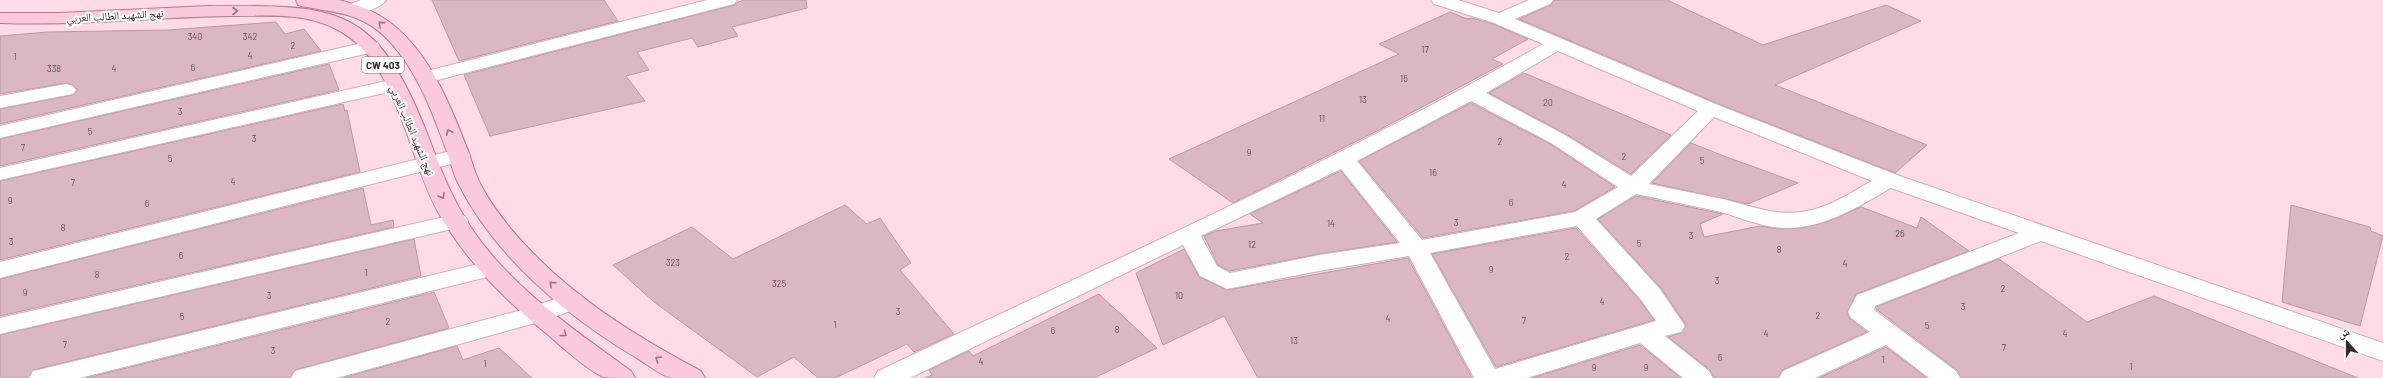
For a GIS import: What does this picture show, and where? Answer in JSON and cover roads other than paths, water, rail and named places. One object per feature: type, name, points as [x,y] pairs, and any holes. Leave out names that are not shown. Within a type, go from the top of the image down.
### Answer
[{"type":"main road","name":"نهج الشهيد الطالب العربي","points":[[0,18],[56,18],[154,8],[210,0]]},
{"type":"main road","name":"CW 403","points":[[286,0],[316,1],[354,9],[378,20],[396,38],[426,77],[459,155],[469,183],[502,232],[524,259],[572,301],[660,361],[692,378]]},
{"type":"main road","name":"نهج الشهيد الطالب العربي","points":[[0,8],[154,8],[281,11],[310,14],[345,26],[371,47],[395,85],[438,190],[470,243],[491,269],[536,314],[622,378]]},
{"type":"street","points":[[354,9],[377,0]]},
{"type":"street","points":[[426,77],[728,0]]},
{"type":"street","points":[[1440,0],[1500,19],[1711,109],[1889,180],[2037,234],[2383,352]]},
{"type":"street","points":[[1500,19],[1544,0]]},
{"type":"street","points":[[887,378],[1344,159],[1471,93],[1556,44]]},
{"type":"street","points":[[0,132],[371,47]]},
{"type":"street","points":[[0,174],[395,85]]},
{"type":"street","points":[[0,102],[66,90]]},
{"type":"street","points":[[1471,93],[1558,139],[1633,187],[1723,206],[1761,218],[1788,221],[1818,216],[1838,209],[1889,180]]},
{"type":"street","points":[[1188,233],[1208,271],[1227,281],[1318,263],[1416,248],[1582,218],[1633,187],[1711,109]]},
{"type":"street","points":[[0,270],[459,155]]},
{"type":"street","points":[[1344,159],[1416,248],[1488,378]]},
{"type":"street","points":[[1496,378],[1646,334],[1657,328],[1672,326],[1650,295],[1582,218]]},
{"type":"street","points":[[0,326],[457,221]]},
{"type":"street","points":[[1947,378],[1860,312],[1866,301],[2037,234]]},
{"type":"street","points":[[42,378],[491,269]]},
{"type":"street","points":[[304,378],[536,314],[572,301]]},
{"type":"street","points":[[1646,334],[1700,378]]},
{"type":"street","points":[[1792,378],[1888,334]]}]
